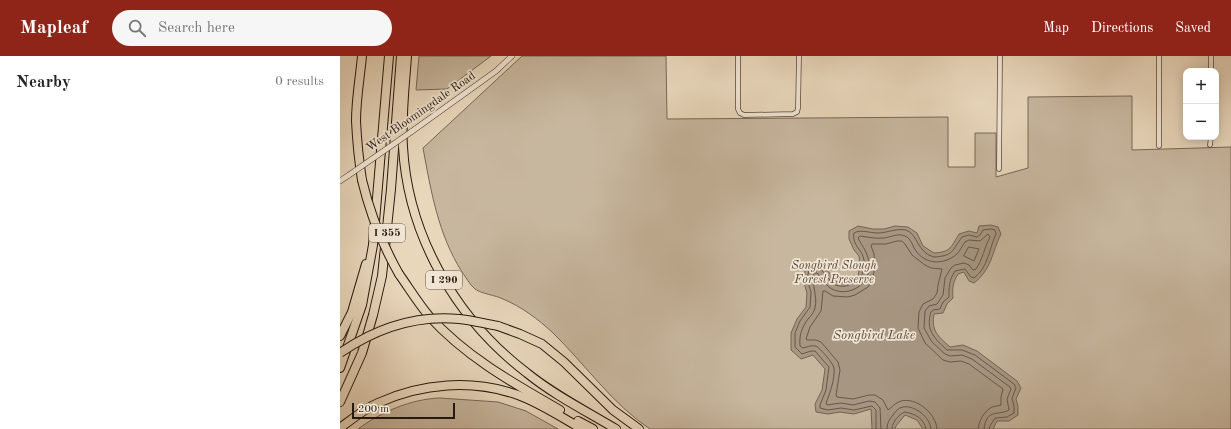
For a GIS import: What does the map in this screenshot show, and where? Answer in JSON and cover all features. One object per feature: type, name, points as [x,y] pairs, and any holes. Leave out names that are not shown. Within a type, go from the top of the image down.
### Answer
[{"type":"highway","name":"I 290","points":[[362,56],[356,120],[362,180],[369,207],[378,232],[399,274],[430,316],[469,354],[497,374],[593,429]]},
{"type":"highway","name":"I 355","points":[[340,368],[362,305],[372,251],[377,212],[389,56]]},
{"type":"highway","name":"I 355","points":[[340,402],[362,353],[374,315],[382,276],[391,188],[401,56]]},
{"type":"highway","name":"I 290","points":[[407,56],[403,113],[403,147],[409,190],[416,216],[429,251],[442,278],[458,303],[478,328],[515,364],[547,388],[616,429]]},
{"type":"highway","points":[[340,336],[352,312],[365,267],[377,212]]},
{"type":"highway","points":[[340,353],[370,335],[394,326],[422,319],[459,319],[498,326],[542,344],[564,362],[614,410],[639,429]]},
{"type":"highway","points":[[340,428],[356,416],[377,404],[407,392],[455,385],[487,388],[519,396],[536,403],[582,429]]},
{"type":"street","name":"West Bloomingdale Road","points":[[340,181],[496,71],[512,56]]},
{"type":"street","points":[[738,56],[738,109],[740,113],[744,114],[792,114],[797,112],[799,56]]},
{"type":"street","points":[[999,169],[1000,56]]},
{"type":"street","points":[[1159,56],[1159,146]]},
{"type":"street","points":[[1211,56],[1211,68]]},
{"type":"street","points":[[1210,140],[1210,145]]},
{"type":"green space","points":[[419,56],[491,56],[447,89],[416,90]]},
{"type":"green space","name":"Songbird Slough Forest Preserve","points":[[522,56],[666,56],[667,119],[948,117],[948,167],[975,167],[975,133],[996,133],[996,177],[1028,168],[1028,97],[1132,96],[1132,150],[1231,147],[1231,429],[650,429],[623,408],[565,345],[542,323],[510,302],[475,289],[469,283],[454,258],[441,227],[436,212],[423,148]]},
{"type":"green space","points":[[440,398],[498,402],[526,411],[558,429],[358,429],[376,417],[407,404]]},
{"type":"water","name":"Songbird Lake","points":[[991,225],[998,227],[1001,234],[985,272],[974,283],[969,281],[964,272],[958,274],[953,285],[953,298],[947,304],[943,313],[934,314],[933,320],[936,333],[950,347],[963,345],[977,351],[1017,381],[1021,388],[1016,399],[1018,415],[1009,421],[997,421],[993,429],[923,429],[917,420],[905,415],[895,429],[872,429],[871,409],[854,414],[840,412],[828,414],[816,412],[815,404],[822,390],[825,369],[813,355],[801,359],[791,350],[791,333],[797,319],[806,307],[807,293],[803,280],[806,267],[813,262],[822,264],[836,281],[848,283],[858,276],[860,266],[859,256],[854,250],[849,239],[849,231],[858,226],[873,229],[884,229],[895,226],[908,227],[917,233],[923,246],[934,253],[950,248],[959,234],[969,231],[977,233],[979,226]]}]
